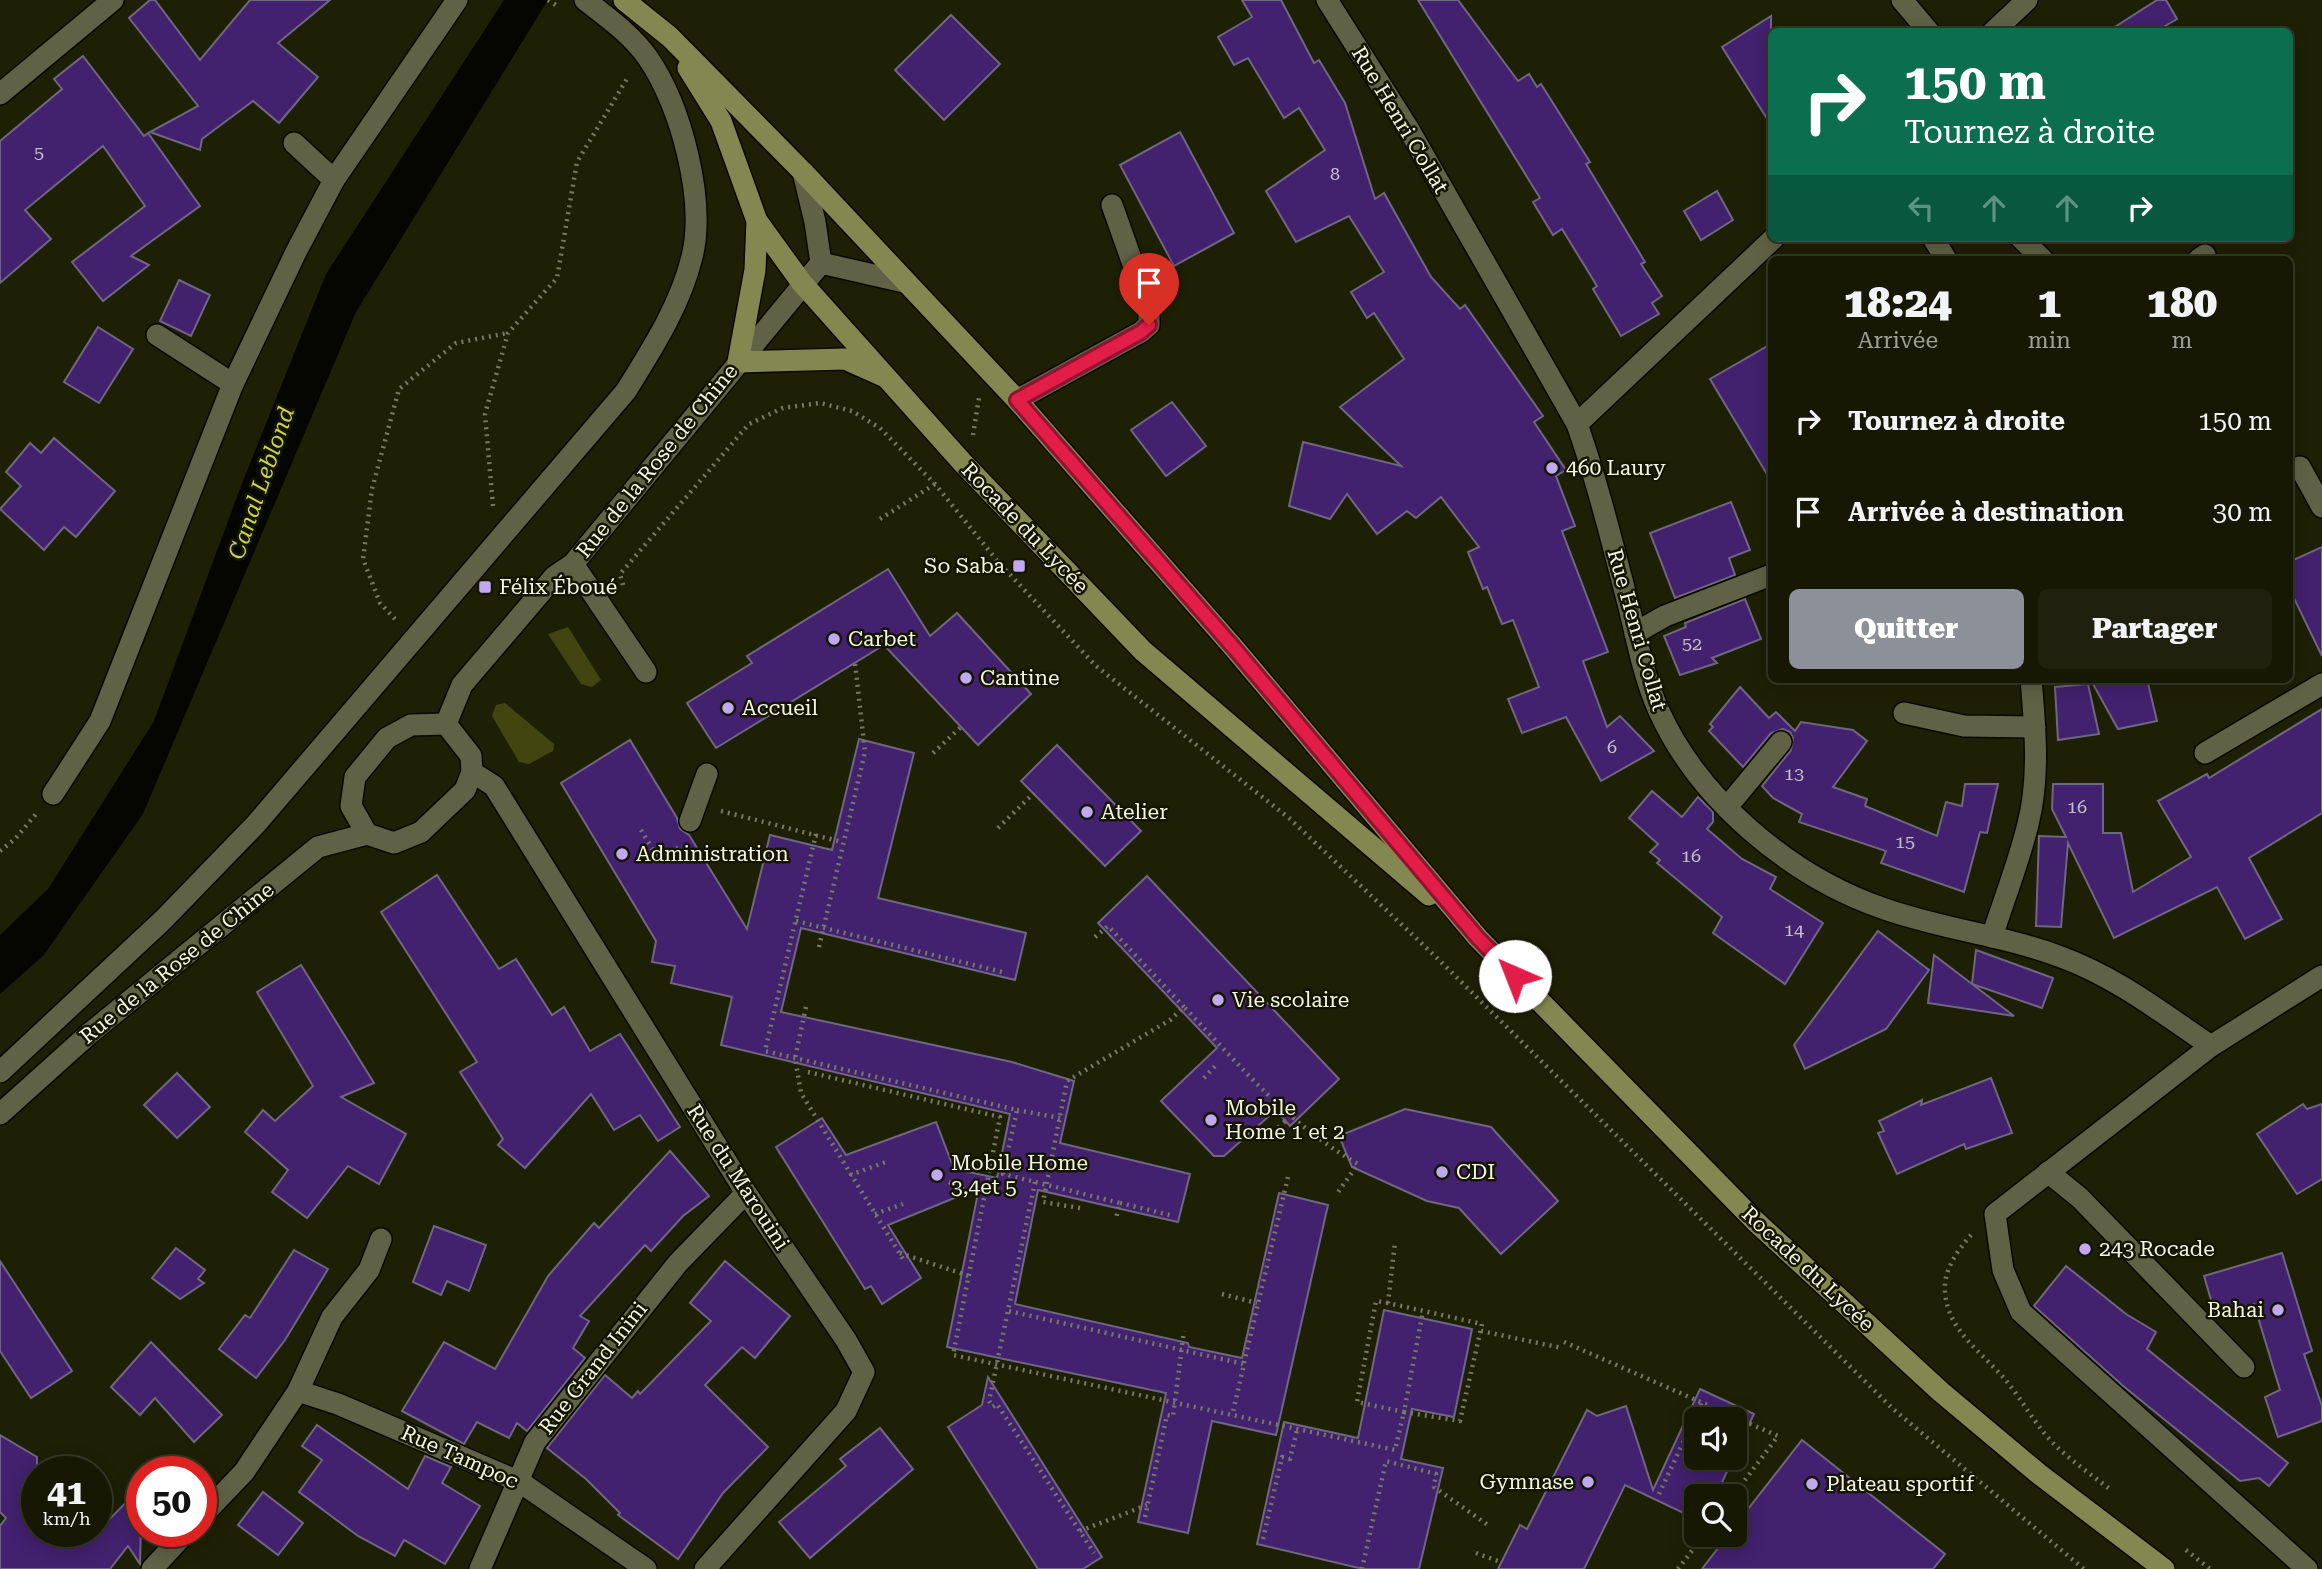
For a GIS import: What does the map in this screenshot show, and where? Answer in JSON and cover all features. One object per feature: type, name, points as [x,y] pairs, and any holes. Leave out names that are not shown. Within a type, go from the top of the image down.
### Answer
[{"type":"main road","name":"Rocade du Lycée","points":[[624,0],[670,37],[803,172],[1017,400],[1234,648],[1478,938],[1755,1221],[1941,1392],[2010,1450],[2164,1569]]},
{"type":"main road","name":"Rocade du Lycée","points":[[670,37],[721,121],[757,221],[802,283],[891,379],[962,462],[1143,651],[1478,938]]},
{"type":"main road","points":[[757,221],[755,270],[738,362],[845,359],[891,379]]},
{"type":"street","points":[[0,94],[113,0]]},
{"type":"street","points":[[53,794],[100,721],[233,384],[296,252],[334,180],[457,0]]},
{"type":"street","points":[[0,1072],[163,920],[256,824],[626,391],[666,325],[692,256],[695,188],[689,163],[676,112],[648,58],[623,30],[585,0]]},
{"type":"street","name":"Rue Henri Collat","points":[[1327,0],[1408,128],[1577,424],[1593,471],[1650,688],[1677,747],[1727,807],[1787,858],[1851,895],[1883,909],[2059,956],[2090,968],[2210,1046]]},
{"type":"street","points":[[1902,0],[1926,28]]},
{"type":"street","points":[[1997,28],[2026,0]]},
{"type":"street","points":[[294,143],[334,180]]},
{"type":"street","points":[[803,172],[821,263],[904,282]]},
{"type":"street","points":[[1017,400],[1133,337],[1149,325],[1149,309],[1112,205]]},
{"type":"street","points":[[1577,424],[1770,242]]},
{"type":"street","points":[[2025,242],[2039,256]]},
{"type":"street","name":"Rue de la Rose de Chine","points":[[446,724],[462,685],[554,578],[573,564],[821,263]]},
{"type":"street","points":[[157,335],[233,384]]},
{"type":"street","points":[[2300,467],[2322,508]]},
{"type":"street","points":[[573,564],[646,672]]},
{"type":"street","points":[[1635,633],[1665,616],[1768,576]]},
{"type":"street","points":[[1992,937],[2029,822],[2034,780],[2035,727],[2031,683]]},
{"type":"street","points":[[2205,753],[2322,684]]},
{"type":"street","points":[[1904,713],[1964,726],[2035,727]]},
{"type":"street","points":[[446,724],[471,756],[472,772],[465,790],[421,832],[394,843],[366,834],[351,806],[355,777],[387,738],[411,725],[446,724]]},
{"type":"street","points":[[1727,807],[1780,742]]},
{"type":"street","name":"Rue du Marouini","points":[[472,772],[494,786],[746,1193],[846,1340],[863,1372],[846,1411],[705,1569]]},
{"type":"street","points":[[694,813],[707,774]]},
{"type":"street","name":"Rue de la Rose de Chine","points":[[0,1114],[89,1034],[318,847],[366,834]]},
{"type":"street","points":[[2307,1569],[2021,1312],[2001,1262],[1995,1214],[2210,1046],[2322,976]]},
{"type":"street","points":[[2048,1172],[2080,1198],[2244,1367]]},
{"type":"street","name":"Rue Grand Inini","points":[[480,1569],[520,1482],[535,1442],[678,1263],[746,1193]]},
{"type":"street","points":[[217,1500],[244,1472],[298,1391],[332,1317],[369,1270],[381,1238]]},
{"type":"street","name":"Rue Tampoc","points":[[298,1391],[338,1404],[520,1482],[646,1569]]},
{"type":"street","points":[[152,1569],[172,1547]]},
{"type":"path","points":[[501,501],[493,510],[485,414],[508,333],[557,278],[577,162],[629,76],[635,87]]},
{"type":"path","points":[[395,620],[380,603],[363,559],[372,489],[399,389],[456,343],[508,333]]},
{"type":"path","points":[[972,446],[981,390]]},
{"type":"path","points":[[626,593],[620,574],[749,424],[783,408],[820,403],[852,411],[880,428],[935,484],[999,563],[1096,666],[1289,818],[1437,958],[1893,1409],[2084,1569]]},
{"type":"path","points":[[880,519],[935,484]]},
{"type":"path","points":[[386,629],[404,610]]},
{"type":"path","points":[[818,947],[865,752],[855,663]]},
{"type":"path","points":[[933,753],[961,727]]},
{"type":"path","points":[[998,828],[1034,793]]},
{"type":"path","points":[[0,851],[15,839],[53,794]]},
{"type":"path","points":[[694,813],[816,834],[842,842]]},
{"type":"path","points":[[816,834],[765,1051],[1060,1118]]},
{"type":"path","points":[[796,921],[1006,972]]},
{"type":"path","points":[[1095,937],[1108,926],[1289,1118],[1315,1139],[1358,1164],[1336,1195]]},
{"type":"path","points":[[806,1007],[795,1058],[801,1093],[903,1259]]},
{"type":"path","points":[[1080,1208],[1043,1202],[1066,1081],[1170,1020],[1184,1007]]},
{"type":"path","points":[[1204,1078],[1216,1065]]},
{"type":"path","points":[[808,1072],[1000,1117],[953,1355],[1395,1450]]},
{"type":"path","points":[[1233,1110],[1246,1097]]},
{"type":"path","points":[[1017,1110],[1003,1174],[1174,1216]]},
{"type":"path","points":[[1273,1132],[1289,1118]]},
{"type":"path","points":[[850,1175],[886,1162]]},
{"type":"path","points":[[1232,1416],[1288,1177]]},
{"type":"path","points":[[949,1182],[967,1191],[986,1187]]},
{"type":"path","points":[[1035,1182],[989,1401],[993,1407],[997,1404],[1094,1553]]},
{"type":"path","points":[[1116,1218],[1120,1203]]},
{"type":"path","points":[[875,1214],[903,1204]]},
{"type":"path","points":[[1995,1214],[1979,1227],[1954,1256],[1947,1275],[1945,1293],[1949,1310],[1974,1351],[2000,1372],[2055,1445],[2117,1495]]},
{"type":"path","points":[[1388,1303],[1395,1242]]},
{"type":"path","points":[[899,1252],[969,1276]]},
{"type":"path","points":[[1222,1294],[1257,1303]]},
{"type":"path","points":[[1376,1301],[1388,1303],[1482,1324],[1460,1421],[1357,1402],[1376,1301]]},
{"type":"path","points":[[1009,1311],[1244,1364]]},
{"type":"path","points":[[1391,1462],[1404,1412],[1423,1311]]},
{"type":"path","points":[[1145,1517],[1167,1415],[1173,1416],[1176,1402],[1184,1331]]},
{"type":"path","points":[[1481,1331],[1563,1345],[1778,1436],[1742,1484]]},
{"type":"path","points":[[1660,1494],[1702,1402]]},
{"type":"path","points":[[1263,1539],[1282,1457],[1290,1459],[1297,1430]]},
{"type":"path","points":[[1362,1569],[1386,1461],[1436,1474],[1434,1487],[1488,1525]]},
{"type":"path","points":[[1080,1531],[1147,1504]]},
{"type":"path","points":[[2179,1544],[2210,1569]]},
{"type":"path","points":[[1678,1569],[1695,1547]]},
{"type":"path","points":[[1476,1553],[1502,1562]]},
{"type":"shaded area","points":[[568,627],[601,680],[592,687],[581,684],[548,634]]},
{"type":"shaded area","points":[[505,703],[554,744],[553,751],[529,764],[519,762],[492,716],[496,705]]},
{"type":"water","name":"Canal Leblond","points":[[504,0],[548,0],[356,312],[143,814],[43,956],[0,994],[0,935],[48,889],[154,721],[241,486],[326,274]]},
{"type":"building","points":[[150,0],[155,0],[200,60],[250,0],[330,0],[278,43],[318,77],[279,123],[253,101],[202,139],[200,150],[150,132],[198,106],[129,18]]},
{"type":"building","points":[[1242,0],[1281,0],[1314,63],[1319,60],[1345,103],[1375,199],[1384,193],[1431,277],[1460,309],[1465,305],[1543,416],[1534,422],[1566,470],[1556,476],[1575,526],[1562,531],[1608,652],[1583,661],[1607,727],[1620,716],[1654,751],[1601,781],[1566,717],[1522,733],[1508,699],[1539,687],[1513,620],[1502,624],[1487,587],[1483,589],[1468,552],[1479,547],[1441,497],[1416,518],[1407,511],[1377,534],[1347,494],[1330,519],[1289,506],[1303,442],[1401,466],[1340,407],[1404,359],[1374,313],[1367,318],[1351,292],[1384,272],[1349,216],[1296,242],[1266,191],[1325,150],[1299,108],[1284,118],[1248,58],[1234,65],[1218,37],[1252,17]]},
{"type":"building","points":[[1418,0],[1458,0],[1518,81],[1529,74],[1537,87],[1541,84],[1590,162],[1586,164],[1645,262],[1641,264],[1662,296],[1652,303],[1659,314],[1621,336],[1593,289],[1597,286],[1562,229],[1553,235],[1533,202],[1540,198]]},
{"type":"building","points":[[2157,0],[2166,0],[2177,19],[2162,28],[2113,28]]},
{"type":"building","points":[[951,15],[1000,64],[944,120],[895,70]]},
{"type":"building","points":[[1771,16],[1771,28],[1768,28],[1768,120],[1722,47]]},
{"type":"building","points":[[83,56],[144,136],[148,133],[200,206],[131,256],[149,265],[103,301],[72,262],[145,206],[103,146],[25,210],[51,239],[0,283],[0,141],[62,89],[54,79]]},
{"type":"building","points":[[1180,132],[1234,233],[1174,266],[1120,165]]},
{"type":"building","points":[[1717,191],[1733,220],[1701,240],[1684,211]]},
{"type":"building","points":[[179,280],[210,295],[191,336],[160,321]]},
{"type":"building","points":[[98,327],[133,349],[99,403],[64,382]]},
{"type":"building","points":[[1768,346],[1768,476],[1710,379]]},
{"type":"building","points":[[1172,402],[1206,446],[1166,476],[1131,430]]},
{"type":"building","points":[[54,438],[115,491],[76,537],[64,527],[44,550],[0,509],[21,486],[6,472],[30,443],[41,453]]},
{"type":"building","points":[[1731,502],[1750,550],[1729,558],[1735,575],[1675,598],[1650,533]]},
{"type":"building","points":[[2322,547],[2322,656],[2293,596],[2293,560]]},
{"type":"building","points":[[888,569],[930,636],[957,613],[1031,694],[978,745],[884,645],[716,748],[687,703],[752,663],[747,656]]},
{"type":"building","points":[[1745,599],[1761,639],[1712,658],[1717,663],[1680,675],[1664,636],[1686,627],[1685,623]]},
{"type":"building","points":[[2148,683],[2157,721],[2118,729],[2093,684]]},
{"type":"building","points":[[2088,684],[2099,734],[2058,740],[2055,687]]},
{"type":"building","points":[[1740,687],[1769,718],[1776,712],[1795,731],[1801,722],[1853,730],[1867,741],[1833,787],[1867,799],[1865,806],[1937,836],[1946,802],[1962,806],[1965,784],[1998,784],[1987,833],[1980,832],[1964,892],[1881,863],[1886,851],[1799,822],[1802,814],[1773,798],[1762,786],[1791,750],[1793,738],[1790,732],[1783,729],[1771,733],[1743,767],[1709,731],[1713,727],[1710,724]]},
{"type":"building","points":[[2322,709],[2322,813],[2249,858],[2282,919],[2245,939],[2217,887],[2114,938],[2068,843],[2061,927],[2036,926],[2039,836],[2066,837],[2052,809],[2053,784],[2103,784],[2103,833],[2121,833],[2133,892],[2191,857],[2158,801],[2207,774],[2209,778]]},
{"type":"building","points":[[859,739],[914,753],[878,898],[1026,933],[1015,980],[801,928],[781,1012],[1012,1062],[1074,1081],[1060,1143],[1190,1174],[1178,1222],[1038,1190],[1015,1304],[1242,1358],[1279,1193],[1328,1205],[1276,1435],[1212,1421],[1188,1533],[1138,1522],[1166,1393],[947,1347],[979,1188],[888,1225],[921,1278],[882,1304],[871,1286],[865,1289],[776,1147],[822,1118],[846,1155],[936,1122],[954,1169],[997,1178],[1010,1114],[721,1045],[732,997],[671,983],[675,966],[652,962],[656,941],[561,783],[630,740],[677,818],[680,829],[689,835],[747,929],[770,835],[832,850]]},
{"type":"building","name":"Atelier","points":[[1057,745],[1141,831],[1105,866],[1021,781]]},
{"type":"building","points":[[1652,791],[1682,817],[1698,797],[1713,812],[1713,822],[1707,829],[1742,859],[1776,877],[1770,889],[1823,923],[1785,984],[1713,933],[1722,917],[1657,863],[1660,860],[1650,852],[1658,844],[1629,818]]},
{"type":"building","points":[[437,875],[499,969],[516,959],[552,1015],[564,1007],[590,1051],[620,1034],[680,1127],[658,1141],[640,1115],[614,1130],[591,1094],[525,1168],[498,1145],[503,1139],[460,1072],[477,1062],[381,912]]},
{"type":"building","points":[[1147,876],[1339,1079],[1290,1126],[1276,1110],[1224,1156],[1214,1156],[1161,1101],[1217,1048],[1098,923]]},
{"type":"building","points":[[1878,931],[1929,970],[1886,1029],[1805,1069],[1794,1045]]},
{"type":"building","points":[[1976,950],[2053,978],[2042,1008],[1972,984]]},
{"type":"building","points":[[1934,955],[2014,1016],[1928,1003]]},
{"type":"building","points":[[301,965],[374,1083],[341,1097],[406,1134],[379,1184],[348,1166],[307,1218],[272,1192],[288,1170],[245,1132],[263,1110],[275,1121],[313,1086],[257,992]]},
{"type":"building","points":[[177,1073],[210,1107],[177,1138],[144,1105]]},
{"type":"building","points":[[1991,1078],[2012,1133],[1966,1149],[1964,1144],[1897,1174],[1878,1133],[1884,1131],[1879,1121],[1922,1100],[1921,1105]]},
{"type":"building","points":[[2303,1104],[2307,1109],[2322,1104],[2322,1179],[2297,1194],[2257,1134]]},
{"type":"building","points":[[1405,1109],[1491,1127],[1558,1201],[1501,1254],[1459,1208],[1427,1201],[1352,1167],[1339,1136]]},
{"type":"building","points":[[670,1151],[709,1196],[683,1216],[651,1251],[645,1245],[580,1316],[589,1321],[573,1348],[585,1358],[527,1431],[517,1423],[509,1438],[477,1422],[464,1444],[402,1411],[444,1342],[495,1369],[548,1276],[594,1223],[599,1228]]},
{"type":"building","points":[[434,1226],[486,1245],[469,1291],[447,1281],[441,1295],[413,1282]]},
{"type":"building","points":[[176,1248],[205,1270],[198,1279],[204,1283],[180,1299],[152,1278]]},
{"type":"building","points":[[294,1250],[328,1269],[285,1340],[256,1378],[219,1349],[245,1315],[250,1318]]},
{"type":"building","name":"Bahai","points":[[2282,1253],[2312,1351],[2304,1354],[2322,1406],[2322,1421],[2278,1437],[2265,1397],[2280,1390],[2254,1304],[2216,1317],[2204,1276]]},
{"type":"building","points":[[0,1261],[72,1371],[31,1398],[0,1351]]},
{"type":"building","points":[[725,1261],[790,1316],[755,1358],[742,1347],[705,1385],[768,1447],[723,1493],[678,1559],[618,1515],[620,1513],[586,1479],[547,1448],[605,1375],[632,1398],[638,1391],[640,1394],[711,1321],[690,1303]]},
{"type":"building","points":[[2066,1266],[2126,1314],[2156,1332],[2147,1349],[2288,1463],[2269,1486],[2259,1478],[2240,1481],[2122,1385],[2034,1306]]},
{"type":"building","points":[[1384,1310],[1472,1329],[1454,1417],[1412,1409],[1401,1459],[1443,1468],[1419,1569],[1363,1569],[1257,1544],[1284,1422],[1358,1438]]},
{"type":"building","points":[[151,1342],[222,1415],[194,1442],[155,1398],[140,1415],[111,1387]]},
{"type":"building","points":[[988,1377],[1102,1557],[1083,1569],[1038,1569],[948,1427],[982,1405]]},
{"type":"building","name":"Gymnase","points":[[1700,1389],[1739,1407],[1692,1407]]},
{"type":"building","name":"Gymnase","points":[[1626,1406],[1653,1490],[1684,1423],[1684,1470],[1728,1470],[1721,1484],[1684,1484],[1684,1513],[1625,1485],[1584,1569],[1498,1569],[1520,1525],[1527,1529],[1587,1410],[1597,1416]]},
{"type":"building","name":"Gymnase","points":[[1747,1411],[1754,1414],[1747,1429]]},
{"type":"building","points":[[317,1425],[408,1489],[425,1456],[451,1467],[442,1483],[480,1506],[445,1564],[404,1540],[395,1556],[358,1536],[299,1492],[322,1460],[302,1446]]},
{"type":"building","points":[[880,1428],[913,1469],[810,1558],[779,1522],[846,1466],[840,1459]]},
{"type":"building","points":[[0,1435],[35,1456],[21,1456],[21,1547],[112,1547],[112,1517],[126,1502],[127,1547],[110,1569],[0,1569],[0,1526],[6,1518],[0,1512]]},
{"type":"building","name":"Plateau sportif","points":[[1802,1440],[1945,1554],[1933,1569],[1702,1569],[1719,1547],[1747,1547],[1747,1510]]},
{"type":"building","points":[[263,1492],[303,1523],[278,1555],[238,1525]]},
{"type":"building","points":[[129,1547],[140,1547],[140,1564]]},
{"type":"place","name":"460 Laury","points":[[1552,468]]},
{"type":"place","name":"So Saba","points":[[1019,566]]},
{"type":"place","name":"Félix Éboué","points":[[485,587]]},
{"type":"place","name":"Carbet","points":[[834,639]]},
{"type":"place","name":"Cantine","points":[[966,678]]},
{"type":"place","name":"Accueil","points":[[728,708]]},
{"type":"place","name":"Atelier","points":[[1087,812]]},
{"type":"place","name":"Administration","points":[[622,854]]},
{"type":"place","name":"Vie scolaire","points":[[1218,1000]]},
{"type":"place","name":"Mobile Home 1 et 2","points":[[1211,1120]]},
{"type":"place","name":"CDI","points":[[1442,1172]]},
{"type":"place","name":"Mobile Home 3,4et 5","points":[[937,1175]]},
{"type":"place","name":"243 Rocade","points":[[2085,1249]]},
{"type":"place","name":"Bahai","points":[[2278,1310]]},
{"type":"place","name":"Gymnase","points":[[1588,1482]]},
{"type":"place","name":"Plateau sportif","points":[[1812,1484]]},
{"type":"route","points":[[1149,325],[1141,332],[1017,400],[1234,648],[1478,938],[1515,976]]}]
